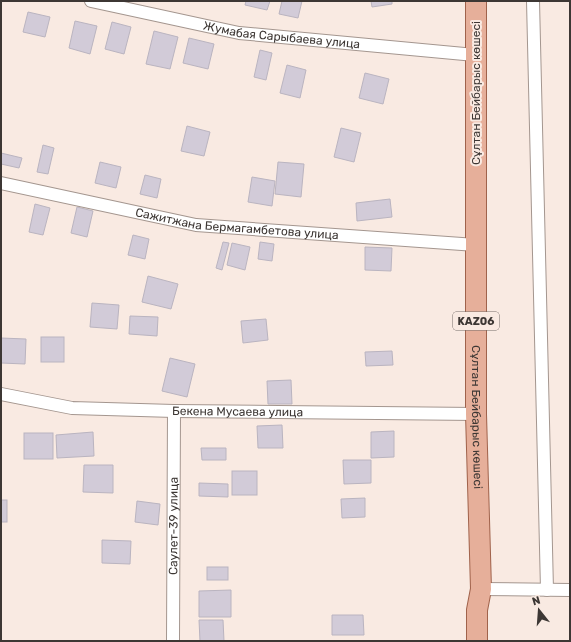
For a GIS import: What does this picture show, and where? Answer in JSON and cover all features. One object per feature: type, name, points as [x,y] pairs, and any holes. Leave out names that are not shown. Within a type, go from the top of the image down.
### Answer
[{"type":"main road","name":"Сұлтан Бейбарыс көшесі","points":[[476,1],[476,414],[481,589],[477,610],[477,641]]},
{"type":"street","name":"Жумабая Сарыбаева улица","points":[[91,1],[239,33],[476,55]]},
{"type":"street","points":[[533,1],[547,590]]},
{"type":"street","name":"Сажитжана Бермагамбетова улица","points":[[1,183],[196,225],[476,244]]},
{"type":"street","name":"Бекена Мусаева улица","points":[[1,394],[72,408],[174,411],[476,414]]},
{"type":"street","name":"Саулет-39 улица","points":[[173,641],[174,411]]},
{"type":"street","points":[[481,589],[570,590]]},
{"type":"building","points":[[246,1],[270,1],[267,10],[245,5]]},
{"type":"building","points":[[282,1],[302,1],[298,18],[279,14]]},
{"type":"building","points":[[371,1],[392,1],[392,4],[372,7]]},
{"type":"building","points":[[28,12],[50,17],[45,37],[23,32]]},
{"type":"building","points":[[75,21],[97,26],[90,54],[69,48]]},
{"type":"building","points":[[112,22],[131,27],[124,54],[105,49]]},
{"type":"building","points":[[154,31],[178,37],[170,69],[146,64]]},
{"type":"building","points":[[189,38],[214,44],[208,69],[183,63]]},
{"type":"building","points":[[260,50],[272,53],[266,80],[254,77]]},
{"type":"building","points":[[287,65],[306,70],[300,98],[280,93]]},
{"type":"building","points":[[365,73],[389,79],[383,104],[359,98]]},
{"type":"building","points":[[187,126],[210,132],[204,156],[181,151]]},
{"type":"building","points":[[341,128],[361,133],[354,162],[334,157]]},
{"type":"building","points":[[43,145],[54,148],[48,174],[37,172]]},
{"type":"building","points":[[1,153],[22,158],[19,168],[1,164]]},
{"type":"building","points":[[100,162],[121,167],[116,188],[95,183]]},
{"type":"building","points":[[278,162],[304,164],[301,197],[275,194]]},
{"type":"building","points":[[145,175],[161,179],[157,198],[140,194]]},
{"type":"building","points":[[252,177],[275,181],[272,206],[248,202]]},
{"type":"building","points":[[390,199],[392,217],[357,221],[356,203]]},
{"type":"building","points":[[35,204],[50,208],[43,235],[29,232]]},
{"type":"building","points":[[77,207],[93,211],[87,237],[71,233]]},
{"type":"building","points":[[133,235],[149,239],[145,259],[128,255]]},
{"type":"building","points":[[223,242],[229,243],[222,270],[216,268]]},
{"type":"building","points":[[260,242],[274,244],[272,261],[258,259]]},
{"type":"building","points":[[232,243],[250,247],[245,270],[227,265]]},
{"type":"building","points":[[365,247],[392,248],[391,271],[365,270]]},
{"type":"building","points":[[148,276],[178,284],[171,309],[142,302]]},
{"type":"building","points":[[92,303],[119,305],[117,329],[90,327]]},
{"type":"building","points":[[130,316],[158,317],[157,336],[129,334]]},
{"type":"building","points":[[266,319],[268,340],[243,343],[241,321]]},
{"type":"building","points":[[41,337],[64,337],[64,362],[41,362]]},
{"type":"building","points":[[1,338],[26,339],[25,364],[1,363]]},
{"type":"building","points":[[392,351],[393,365],[366,366],[365,352]]},
{"type":"building","points":[[170,358],[195,364],[187,397],[162,391]]},
{"type":"building","points":[[291,380],[292,404],[268,404],[267,381]]},
{"type":"building","points":[[282,425],[283,448],[258,448],[257,426]]},
{"type":"building","points":[[394,431],[394,457],[371,458],[371,432]]},
{"type":"building","points":[[93,432],[94,456],[57,458],[56,435]]},
{"type":"building","points":[[24,433],[53,433],[53,459],[24,459]]},
{"type":"building","points":[[201,448],[226,448],[226,460],[202,460]]},
{"type":"building","points":[[343,460],[371,460],[371,483],[344,484]]},
{"type":"building","points":[[84,465],[113,465],[113,493],[83,492]]},
{"type":"building","points":[[232,471],[257,471],[257,495],[232,495]]},
{"type":"building","points":[[199,483],[228,484],[228,497],[199,496]]},
{"type":"building","points":[[365,498],[365,517],[342,518],[341,499]]},
{"type":"building","points":[[1,500],[7,500],[7,522],[1,522]]},
{"type":"building","points":[[137,501],[160,504],[158,525],[135,522]]},
{"type":"building","points":[[102,540],[131,541],[130,564],[102,563]]},
{"type":"building","points":[[207,567],[228,567],[228,580],[207,580]]},
{"type":"building","points":[[231,590],[231,617],[199,617],[199,591]]},
{"type":"building","points":[[332,615],[363,615],[364,635],[332,635]]},
{"type":"building","points":[[199,620],[223,620],[224,641],[200,641]]}]
